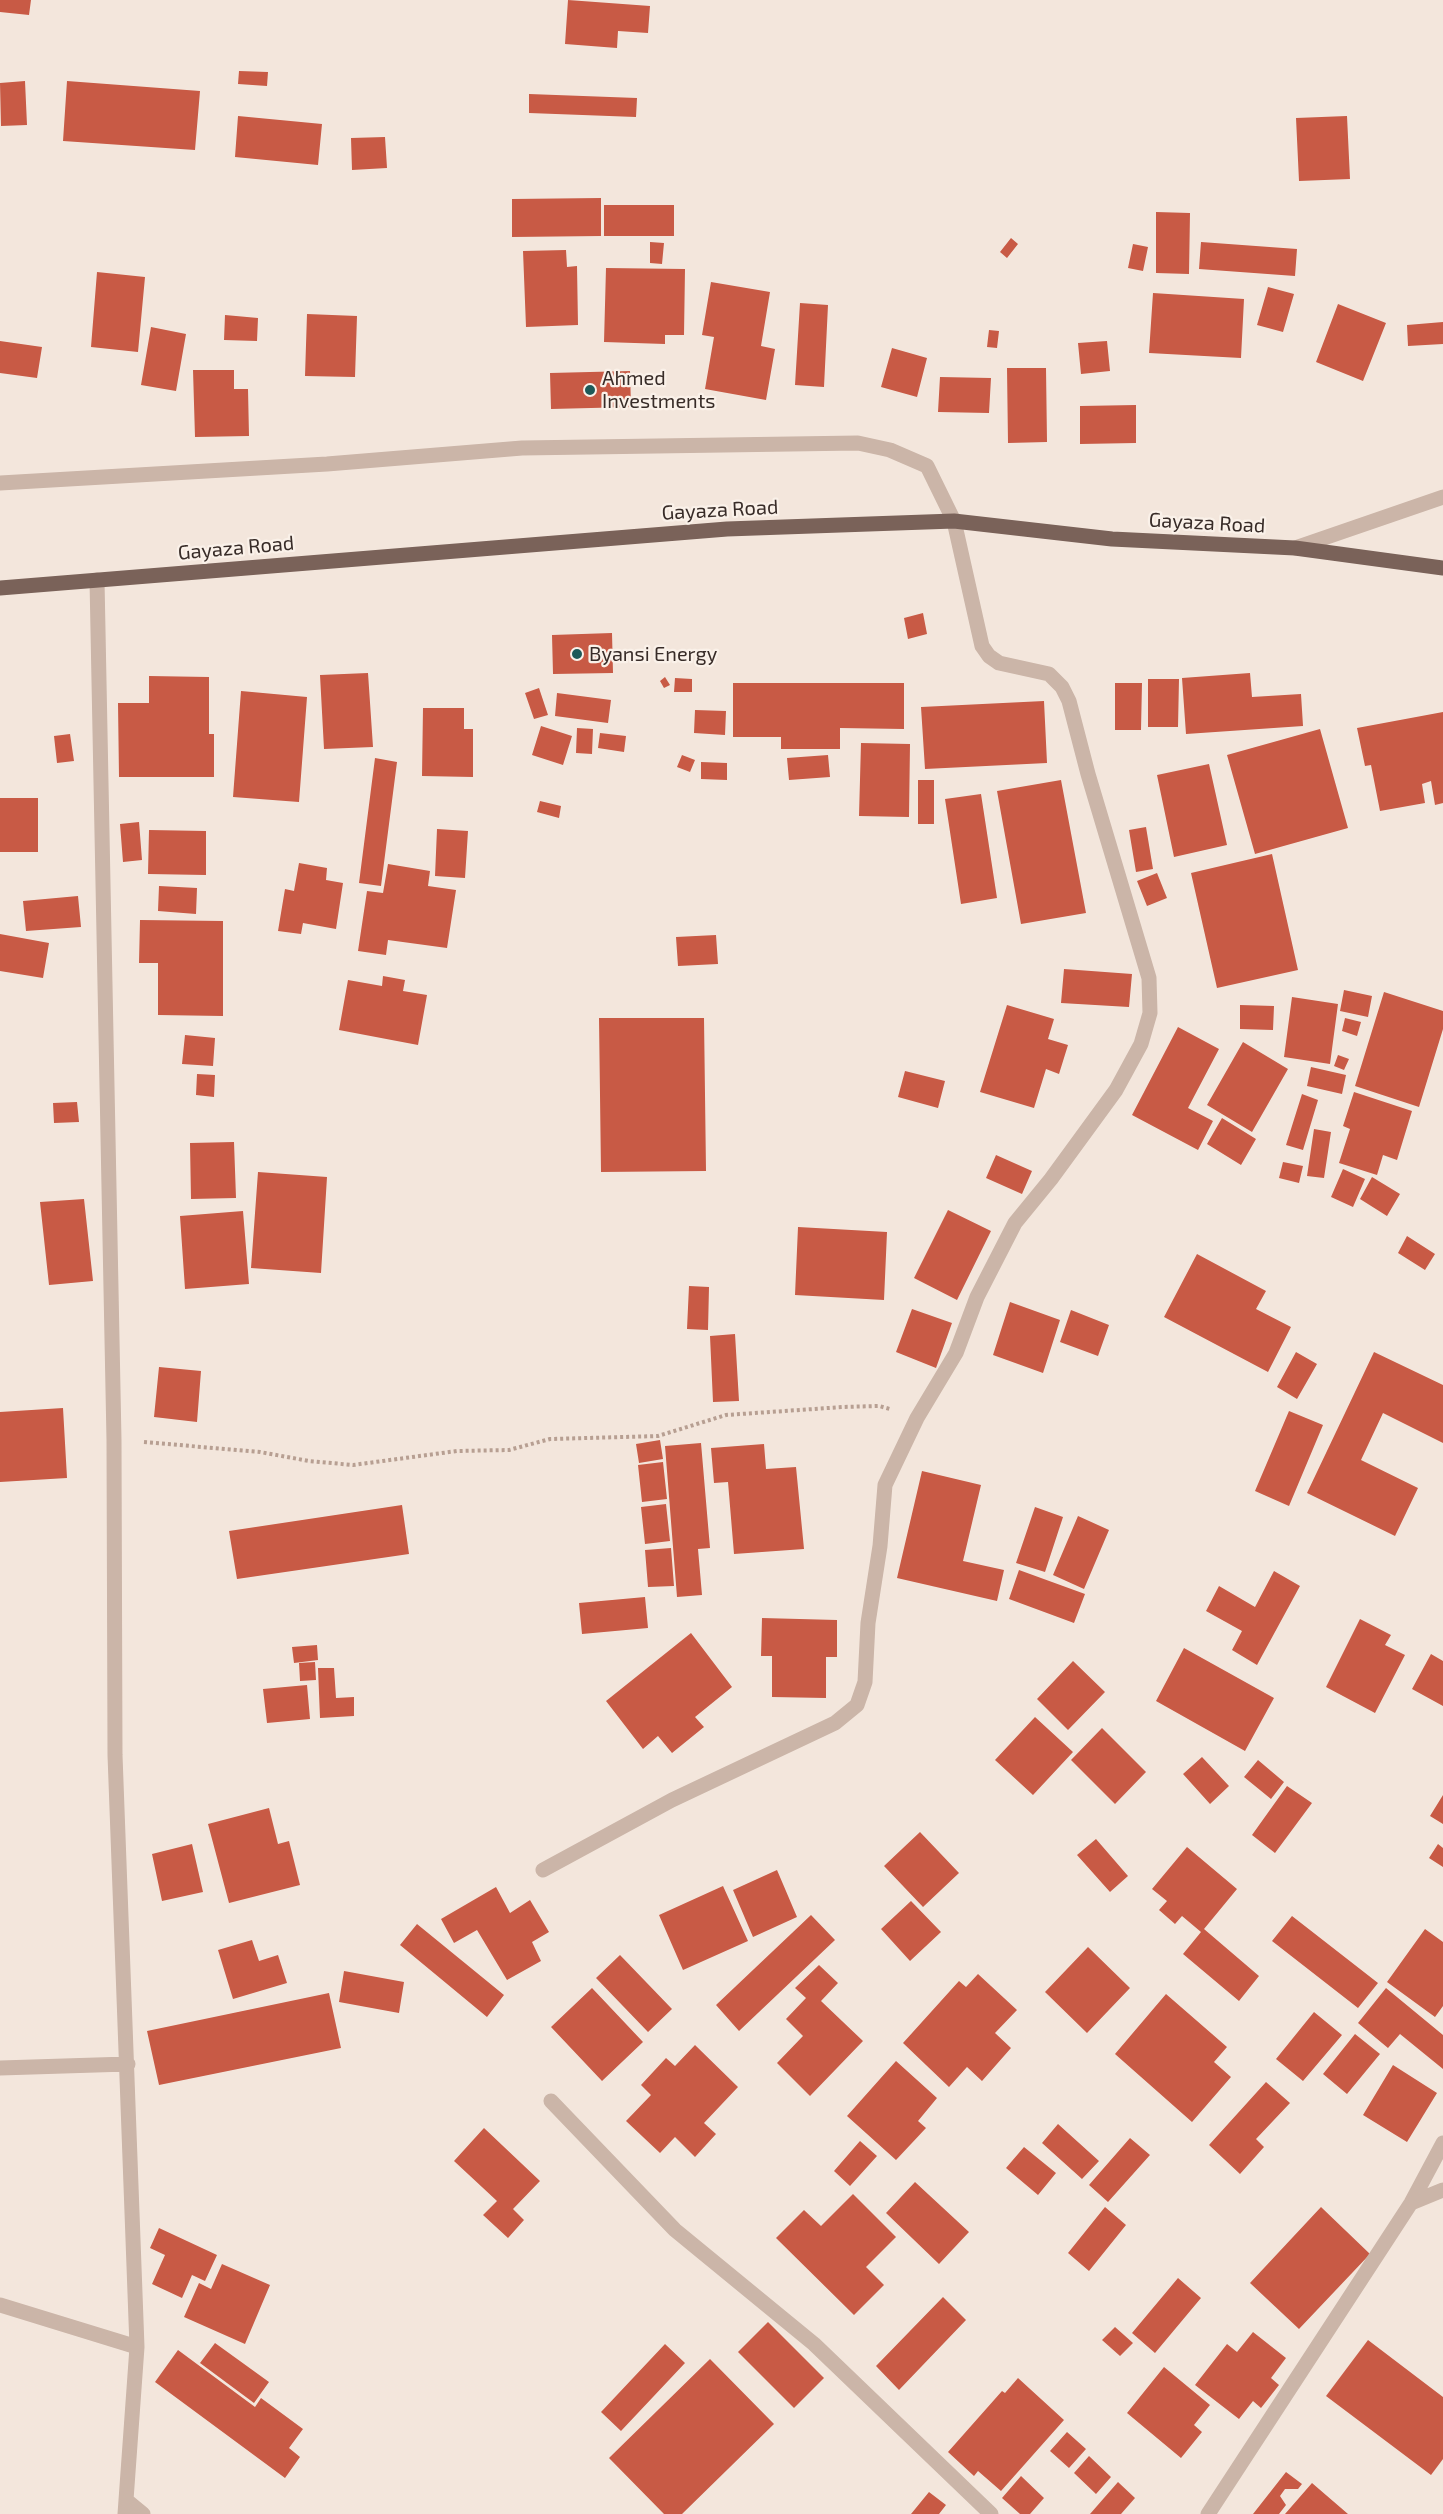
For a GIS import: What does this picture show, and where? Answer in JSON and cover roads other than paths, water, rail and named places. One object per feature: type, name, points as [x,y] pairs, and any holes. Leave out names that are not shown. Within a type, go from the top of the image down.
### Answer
[{"type":"main road","name":"Gayaza Road","points":[[0,588],[727,529],[954,521],[1112,539],[1295,548],[1443,568]]},
{"type":"street","points":[[0,483],[327,464],[522,448],[858,443],[890,450],[927,466],[954,521],[982,645],[989,656],[999,663],[1049,674],[1062,687],[1069,701],[1149,978],[1150,1013],[1141,1044],[1116,1089],[1051,1179],[1015,1223],[977,1297],[956,1353],[917,1418],[885,1485],[880,1546],[868,1623],[865,1682],[857,1705],[835,1723],[672,1800],[543,1870]]},
{"type":"street","points":[[1295,548],[1443,497]]},
{"type":"street","points":[[97,580],[114,1440],[115,1755],[137,2347],[125,2507],[143,2514]]},
{"type":"street","points":[[0,2068],[128,2064]]},
{"type":"street","points":[[551,2101],[675,2230],[814,2344],[991,2514]]},
{"type":"street","points":[[1208,2514],[1411,2203],[1443,2144]]},
{"type":"street","points":[[1411,2203],[1443,2190]]},
{"type":"street","points":[[0,2305],[137,2347]]},
{"type":"place","name":"Ahmed Investments","points":[[590,390]]},
{"type":"place","name":"Byansi Energy","points":[[577,654]]}]
